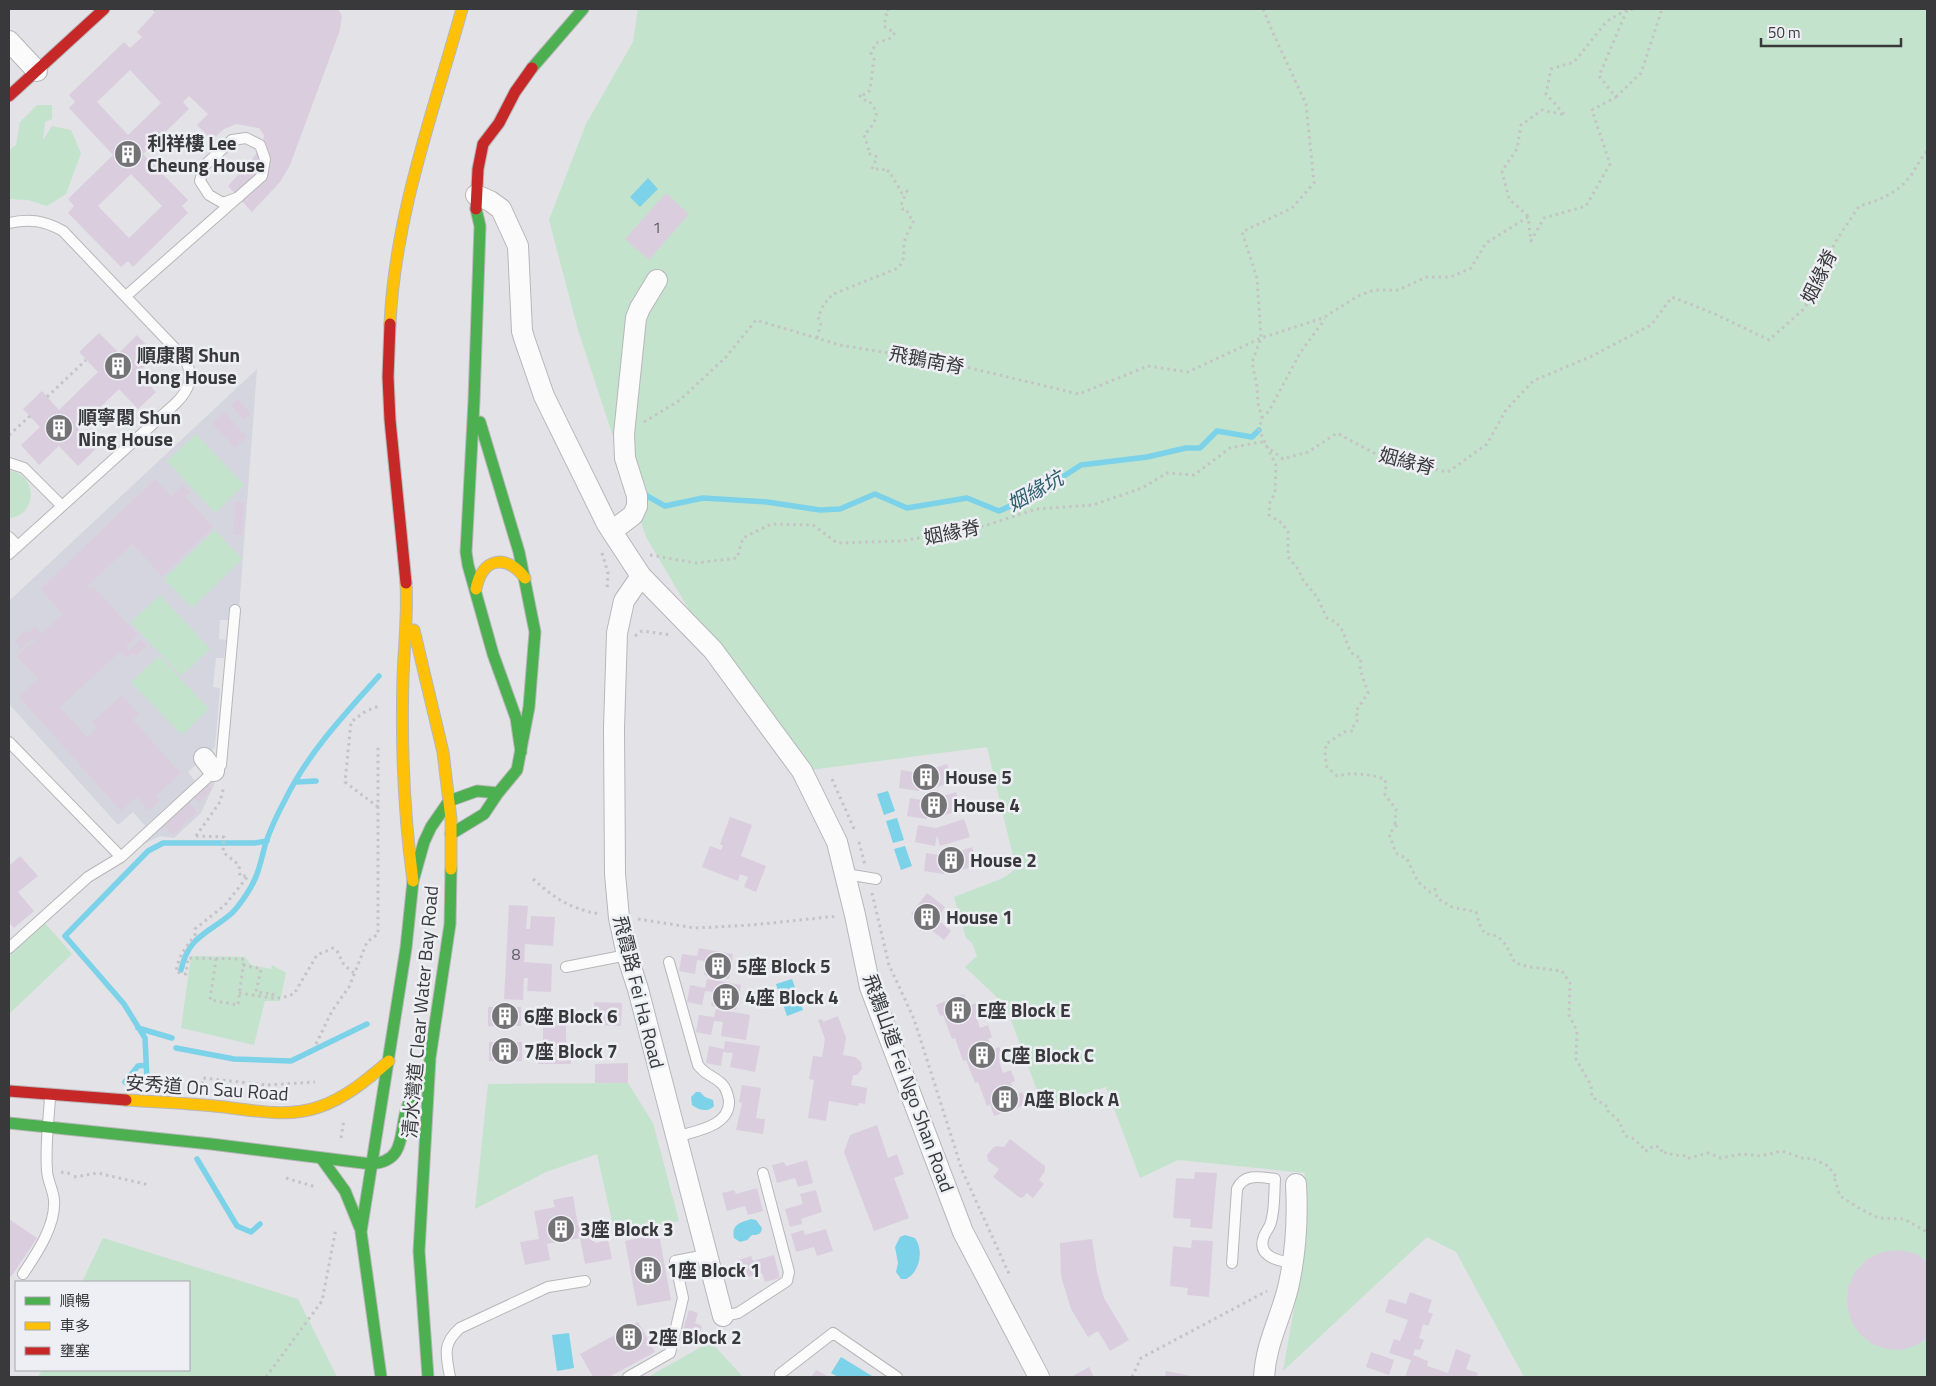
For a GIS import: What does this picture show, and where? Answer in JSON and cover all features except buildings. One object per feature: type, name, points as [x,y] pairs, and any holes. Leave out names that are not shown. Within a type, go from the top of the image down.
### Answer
[{"type":"main road","points":[[9,96],[104,9]]},
{"type":"main road","points":[[413,881],[402,768],[403,677],[407,604],[400,514],[390,432],[388,368],[390,318],[395,268],[406,214],[424,138],[462,9]]},
{"type":"main road","points":[[521,752],[516,718],[492,654],[466,552],[474,401],[480,226],[488,215],[486,196],[477,174],[483,144],[499,123],[516,92],[536,62],[583,9]]},
{"type":"main road","points":[[499,123],[501,139]]},
{"type":"main road","points":[[451,834],[484,814],[498,793],[514,775],[519,765],[529,707],[535,632],[525,578],[474,401]]},
{"type":"main road","points":[[476,589],[478,576],[482,570],[495,562],[517,567],[525,578]]},
{"type":"main road","name":"清水灣道 Clear Water Bay Road","points":[[407,604],[443,752],[451,834],[450,924],[430,1058],[419,1251],[428,1377]]},
{"type":"main road","points":[[413,881],[424,842],[431,827],[449,801],[477,791],[498,793]]},
{"type":"main road","name":"清水灣道 Clear Water Bay Road","points":[[381,1377],[361,1232],[406,948],[413,881]]},
{"type":"main road","points":[[9,1123],[382,1164],[392,1157],[398,1149],[406,1111],[430,1058]]},
{"type":"main road","name":"安秀道 On Sau Road","points":[[9,1091],[216,1106],[268,1112],[293,1112],[324,1105],[341,1096],[373,1075],[389,1061]]},
{"type":"main road","points":[[321,1158],[336,1174],[349,1196],[361,1232]]},
{"type":"street","points":[[9,41],[37,71]]},
{"type":"street","name":"飛鵝山道 Fei Ngo Shan Road","points":[[486,196],[501,209],[518,246],[522,331],[544,396],[612,531],[641,576],[714,650],[802,772],[837,842],[856,914],[870,987],[964,1232],[1039,1377]]},
{"type":"street","points":[[612,531],[633,515],[637,506],[637,496],[624,458],[624,434],[636,318],[657,280]]},
{"type":"street","name":"飛霞路 Fei Ha Road","points":[[641,576],[624,601],[617,642],[614,728],[616,874],[619,918],[627,955],[638,989],[722,1316]]},
{"type":"street","points":[[1264,1377],[1265,1360],[1270,1337],[1288,1289],[1293,1263],[1297,1236],[1296,1184]]},
{"type":"lane","points":[[126,296],[239,197],[262,176],[265,159],[260,145],[246,138],[232,140],[204,166],[200,181],[209,195],[224,203],[239,197]]},
{"type":"lane","points":[[9,223],[21,220],[36,220],[50,224],[63,232],[185,359],[190,375],[190,383],[187,390],[176,403],[9,554]]},
{"type":"lane","points":[[9,463],[24,468],[61,505]]},
{"type":"lane","points":[[9,537],[18,546]]},
{"type":"lane","points":[[9,948],[88,877],[121,857],[213,764],[235,610]]},
{"type":"lane","points":[[9,742],[121,857]]},
{"type":"lane","points":[[846,874],[872,878]]},
{"type":"lane","points":[[566,967],[627,955]]},
{"type":"lane","points":[[669,962],[698,1065],[704,1073],[722,1084],[727,1093],[729,1103],[726,1114],[720,1122],[676,1137]]},
{"type":"lane","points":[[24,1274],[44,1243],[50,1226],[54,1201],[47,1171],[50,1095]]},
{"type":"lane","points":[[722,1316],[738,1313],[787,1281],[789,1272],[763,1173]]},
{"type":"lane","points":[[1232,1263],[1237,1189],[1245,1178],[1251,1177],[1275,1179],[1272,1221],[1264,1235],[1264,1248],[1272,1259],[1293,1263]]},
{"type":"lane","points":[[628,1377],[670,1353],[684,1298],[675,1262],[706,1255]]},
{"type":"lane","points":[[450,1377],[446,1358],[447,1347],[450,1337],[460,1328],[548,1287],[585,1281]]},
{"type":"lane","points":[[780,1374],[833,1334],[897,1377]]},
{"type":"path","points":[[817,338],[821,323],[818,317],[825,302],[829,300],[831,295],[898,268],[906,251],[904,245],[914,220],[906,209],[902,209],[901,205],[907,191],[902,193],[889,171],[884,172],[883,168],[872,169],[877,157],[868,153],[869,150],[864,135],[873,124],[877,115],[876,110],[869,101],[859,95],[867,94],[870,90],[874,58],[871,53],[876,43],[888,39],[895,33],[884,26],[886,15],[889,12],[888,9]]},
{"type":"path","points":[[1262,418],[1252,362],[1261,338],[1257,278],[1242,232],[1292,208],[1314,183],[1306,104],[1263,9]]},
{"type":"path","points":[[1635,9],[1627,10],[1607,21],[1574,62],[1551,69],[1546,94],[1565,115],[1542,110],[1520,125],[1517,149],[1502,171],[1510,199],[1528,217],[1531,241],[1544,218],[1586,206],[1610,164],[1592,110],[1616,97],[1641,73],[1662,9],[1664,9]]},
{"type":"path","points":[[1616,97],[1599,76],[1627,10]]},
{"type":"path","name":"姻緣脊","points":[[626,553],[653,555],[696,563],[737,558],[743,538],[770,524],[813,525],[837,543],[902,541],[987,525],[1036,509],[1093,505],[1142,488],[1167,473],[1194,475],[1230,448],[1261,442],[1283,459],[1308,452],[1337,433],[1385,459],[1448,472],[1487,444],[1506,410],[1533,381],[1592,356],[1651,325],[1672,297],[1769,340],[1805,308],[1818,276],[1836,241],[1859,206],[1895,192],[1911,175],[1927,151]]},
{"type":"path","points":[[1528,217],[1486,243],[1471,268],[1451,277],[1427,277],[1398,290],[1374,290],[1358,296],[1327,316],[1300,353],[1269,410],[1262,418],[1259,430],[1276,465],[1276,492],[1270,502],[1269,515],[1282,522],[1288,532],[1288,557],[1303,580],[1317,596],[1327,618],[1333,620],[1343,631],[1353,654],[1361,658],[1360,669],[1368,694],[1356,711],[1358,719],[1352,727],[1353,731],[1344,732],[1326,744],[1326,767],[1337,776],[1356,772],[1385,779],[1385,795],[1396,809],[1395,824],[1398,824],[1389,834],[1396,853],[1407,859],[1418,882],[1430,892],[1435,889],[1437,898],[1452,907],[1476,912],[1480,925],[1486,934],[1502,939],[1515,963],[1562,971],[1570,983],[1569,1015],[1577,1031],[1576,1059],[1590,1085],[1592,1097],[1608,1108],[1608,1112],[1619,1121],[1625,1136],[1632,1138],[1642,1146],[1643,1150],[1648,1151],[1653,1146],[1660,1147],[1664,1154],[1667,1152],[1673,1155],[1688,1156],[1689,1158],[1708,1153],[1721,1158],[1742,1154],[1761,1156],[1782,1151],[1804,1159],[1812,1158],[1828,1166],[1837,1178],[1835,1180],[1840,1196],[1846,1200],[1878,1218],[1904,1219],[1927,1232]]},
{"type":"path","name":"飛鵝南脊","points":[[624,434],[680,400],[726,357],[756,320],[840,345],[949,363],[1079,394],[1148,366],[1188,372],[1261,338],[1327,316]]},
{"type":"path","points":[[47,397],[86,360]]},
{"type":"path","points":[[9,435],[30,416]]},
{"type":"path","points":[[634,637],[642,631],[673,635]]},
{"type":"path","points":[[378,716],[379,706],[366,710],[351,722],[345,782],[378,807]]},
{"type":"path","points":[[316,1044],[332,1011],[349,987],[366,942],[378,934],[378,736]]},
{"type":"path","points":[[213,764],[230,765],[220,802],[196,836],[224,837],[223,852],[239,865],[240,876],[248,876],[225,905],[195,929],[196,935],[185,947],[178,960],[176,972],[186,974],[188,958],[216,959],[244,960],[238,1006],[210,1000],[216,959]]},
{"type":"path","points":[[832,779],[857,835],[872,878],[890,965],[914,1019],[962,1170],[1013,1282]]},
{"type":"path","points":[[533,879],[555,898],[582,910],[601,914]]},
{"type":"path","points":[[635,910],[638,928]]},
{"type":"path","points":[[637,919],[695,928],[752,925],[856,914]]},
{"type":"path","points":[[239,993],[272,998],[294,994],[317,955],[333,948],[337,951],[344,965],[354,972]]},
{"type":"path","points":[[243,965],[261,969],[256,992],[273,994],[272,998]]},
{"type":"path","points":[[201,1087],[203,1078],[267,1085],[324,1082]]},
{"type":"path","points":[[338,1160],[344,1121],[341,1096]]},
{"type":"path","points":[[74,1177],[98,1173],[149,1185]]},
{"type":"path","points":[[266,1377],[322,1301],[336,1223]]},
{"type":"path","points":[[1132,1377],[1141,1358],[1270,1289]]},
{"type":"shaded area","points":[[257,369],[239,610],[229,609],[228,620],[220,620],[219,639],[226,640],[224,658],[216,658],[213,687],[220,688],[215,747],[188,772],[195,781],[145,826],[133,812],[118,825],[9,704],[9,601]]},
{"type":"shaded area","points":[[214,774],[217,778],[201,813],[174,838],[160,836],[140,846]]},
{"type":"green space","points":[[638,9],[1927,9],[1927,1377],[1524,1377],[1456,1252],[1427,1237],[1283,1371],[1299,1280],[1305,1173],[1178,1160],[1140,1178],[1106,1087],[1043,1107],[1006,1006],[965,967],[977,956],[972,943],[966,938],[954,897],[1003,878],[1016,869],[987,747],[802,771],[713,650],[646,537],[578,330],[549,220],[586,124],[633,42]]},
{"type":"green space","points":[[37,105],[52,105],[52,119],[45,122],[43,140],[52,126],[71,130],[81,153],[66,194],[47,206],[28,200],[9,199],[9,150],[16,145],[20,122]]},
{"type":"green space","points":[[196,434],[244,485],[215,513],[167,461]]},
{"type":"green space","points":[[9,471],[19,474],[25,479],[31,494],[25,510],[19,515],[9,518]]},
{"type":"green space","points":[[215,530],[242,559],[192,608],[164,579]]},
{"type":"green space","points":[[160,595],[210,649],[181,676],[131,622]]},
{"type":"green space","points":[[159,656],[209,709],[182,735],[131,682]]},
{"type":"green space","points":[[45,923],[72,954],[9,1014],[9,951]]},
{"type":"green space","points":[[191,956],[245,957],[251,965],[271,969],[272,965],[286,973],[280,1001],[265,1001],[254,1045],[181,1028]]},
{"type":"green space","points":[[628,1083],[653,1123],[679,1221],[615,1235],[597,1154],[546,1172],[475,1209],[488,1084]]},
{"type":"green space","points":[[103,1238],[298,1299],[337,1377],[38,1377],[41,1371],[190,1371],[190,1281],[82,1281]]},
{"type":"green space","points":[[710,1342],[743,1377],[648,1377]]},
{"type":"water","points":[[648,178],[658,189],[640,207],[630,197]]},
{"type":"water","points":[[888,791],[895,811],[884,815],[877,794]]},
{"type":"water","points":[[897,818],[904,840],[893,843],[886,821]]},
{"type":"water","points":[[905,846],[912,866],[901,870],[894,849]]},
{"type":"water","points":[[792,979],[803,1010],[787,1016],[776,984]]},
{"type":"water","points":[[696,1092],[700,1092],[705,1097],[713,1100],[714,1106],[709,1110],[703,1110],[692,1105],[691,1097]]},
{"type":"water","points":[[751,1219],[756,1220],[762,1228],[761,1232],[740,1242],[734,1238],[735,1227]]},
{"type":"water","points":[[905,1235],[915,1238],[920,1254],[915,1271],[906,1279],[901,1279],[896,1272],[898,1263],[895,1247],[900,1237]]},
{"type":"water","points":[[569,1333],[574,1368],[557,1371],[552,1335]]},
{"type":"water","points":[[841,1357],[872,1376],[838,1377],[831,1373]]},
{"type":"waterway","name":"姻緣坑","points":[[640,492],[665,506],[703,498],[767,502],[820,510],[840,509],[875,494],[907,508],[967,498],[999,511],[1033,496],[1081,465],[1147,457],[1186,448],[1200,448],[1217,431],[1252,437],[1259,430]]},
{"type":"waterway","points":[[181,970],[189,949],[194,942],[232,913],[246,895],[256,875],[272,826],[304,766],[379,676]]},
{"type":"waterway","points":[[296,782],[316,781]]},
{"type":"waterway","points":[[147,1080],[145,1038],[124,1004],[65,936],[148,851],[163,843],[255,843],[267,841]]},
{"type":"waterway","points":[[176,1048],[234,1059],[291,1061],[367,1024]]},
{"type":"waterway","points":[[138,1028],[172,1038]]},
{"type":"waterway","points":[[125,1082],[138,1066],[146,1065]]},
{"type":"waterway","points":[[197,1159],[237,1226],[251,1232],[260,1224]]},
{"type":"traffic: fast","points":[[532,68],[583,9]]},
{"type":"traffic: fast","points":[[476,209],[480,226],[474,401],[466,552],[493,654],[516,718],[521,752]]},
{"type":"traffic: fast","points":[[451,834],[484,814],[517,770],[529,707],[535,632],[519,552],[480,422]]},
{"type":"traffic: fast","points":[[449,801],[477,791],[498,793]]},
{"type":"traffic: fast","points":[[381,1377],[361,1232],[406,948],[413,881],[424,842],[431,827],[449,801]]},
{"type":"traffic: fast","points":[[428,1377],[419,1251],[430,1058],[450,924],[451,869]]},
{"type":"traffic: fast","points":[[371,1164],[390,1158],[399,1146],[408,1106],[424,1071]]},
{"type":"traffic: fast","points":[[9,1123],[211,1144],[371,1164]]},
{"type":"traffic: fast","points":[[321,1158],[345,1191],[360,1228]]},
{"type":"traffic: slow","points":[[390,324],[393,283],[407,204],[462,9]]},
{"type":"traffic: slow","points":[[476,589],[484,571],[489,565],[496,562],[510,565],[525,578]]},
{"type":"traffic: slow","points":[[406,583],[402,703],[403,754],[407,831],[413,881]]},
{"type":"traffic: slow","points":[[414,630],[443,752],[451,819],[451,869]]},
{"type":"traffic: slow","points":[[126,1100],[280,1113],[306,1111],[338,1099],[365,1081],[389,1061]]},
{"type":"traffic: jam","points":[[9,96],[104,9]]},
{"type":"traffic: jam","points":[[476,209],[478,169],[483,144],[499,123],[515,92],[532,68]]},
{"type":"traffic: jam","points":[[390,324],[388,377],[390,420],[406,583]]},
{"type":"traffic: jam","points":[[9,1091],[126,1100]]},
{"type":"place","name":"利祥樓 Lee Cheung House","points":[[128,154]]},
{"type":"place","name":"順康閣 Shun Hong House","points":[[118,366]]},
{"type":"place","name":"順寧閣 Shun Ning House","points":[[59,428]]},
{"type":"place","name":"House 5","points":[[926,777]]},
{"type":"place","name":"House 4","points":[[934,805]]},
{"type":"place","name":"House 2","points":[[951,860]]},
{"type":"place","name":"House 1","points":[[927,917]]},
{"type":"place","name":"5座 Block 5","points":[[718,966]]},
{"type":"place","name":"4座 Block 4","points":[[726,997]]},
{"type":"place","name":"E座 Block E","points":[[958,1010]]},
{"type":"place","name":"6座 Block 6","points":[[505,1016]]},
{"type":"place","name":"7座 Block 7","points":[[505,1051]]},
{"type":"place","name":"C座 Block C","points":[[982,1055]]},
{"type":"place","name":"A座 Block A","points":[[1005,1099]]},
{"type":"place","name":"3座 Block 3","points":[[561,1229]]},
{"type":"place","name":"1座 Block 1","points":[[648,1270]]},
{"type":"place","name":"2座 Block 2","points":[[629,1337]]}]
